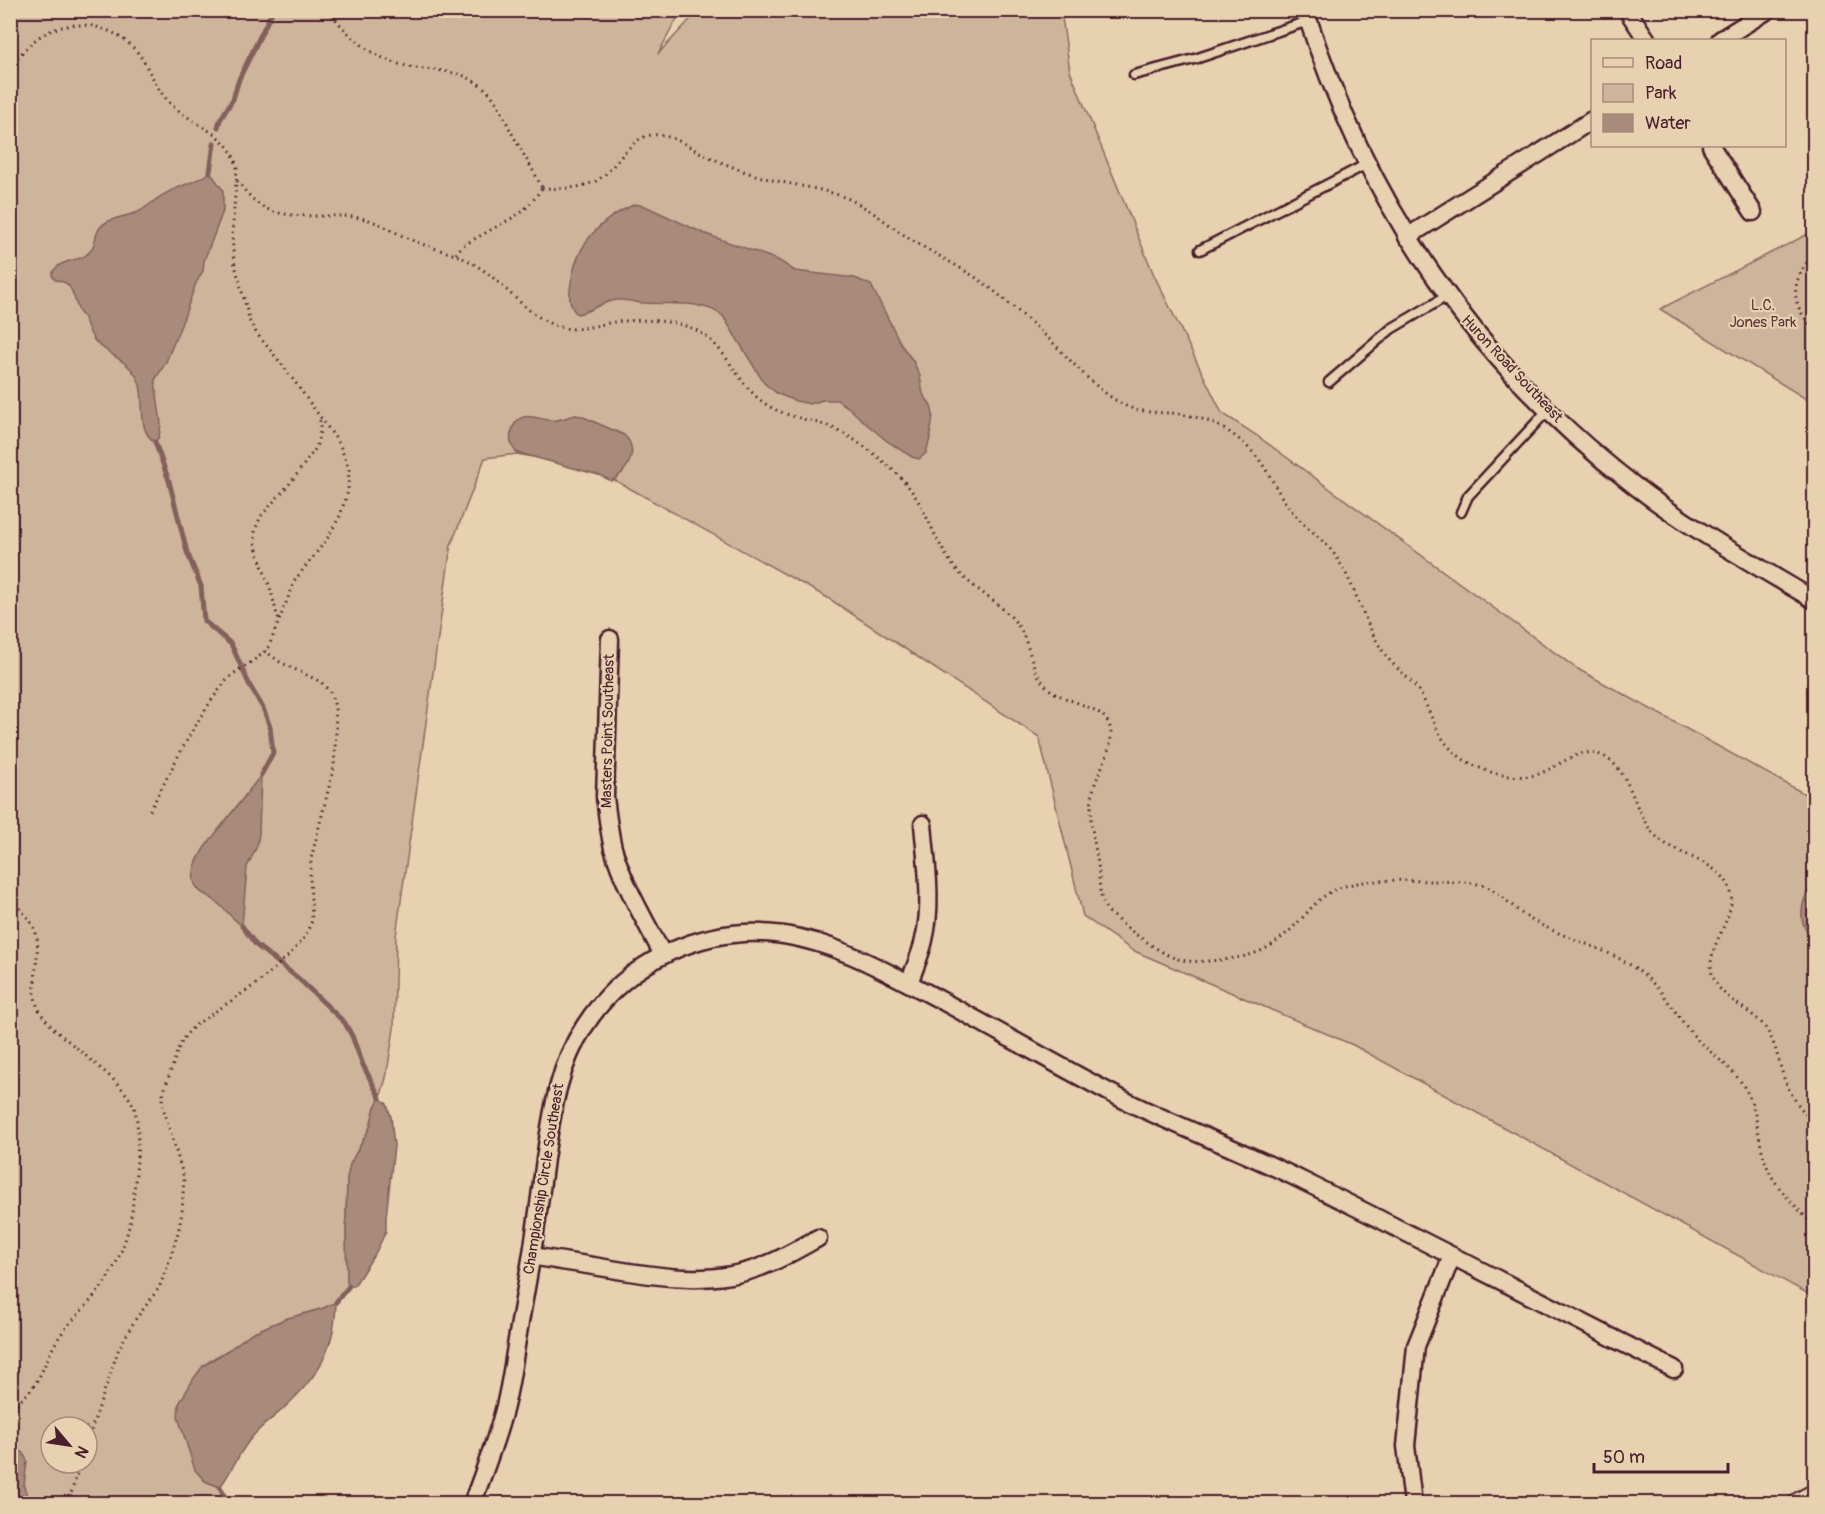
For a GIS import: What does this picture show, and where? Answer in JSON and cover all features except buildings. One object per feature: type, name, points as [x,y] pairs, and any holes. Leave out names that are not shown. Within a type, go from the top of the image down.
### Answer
[{"type":"main road","points":[[1801,1503],[1815,1497]]},
{"type":"street","points":[[1627,10],[1646,39]]},
{"type":"street","points":[[1722,39],[1768,10]]},
{"type":"street","name":"Huron Road Southeast","points":[[1307,16],[1331,85],[1366,164],[1407,237],[1448,296],[1492,351],[1548,410],[1606,463],[1654,499],[1815,600]]},
{"type":"street","points":[[1407,237],[1591,121]]},
{"type":"street","points":[[1712,147],[1753,212]]},
{"type":"street","name":"Masters Point Southeast","points":[[610,639],[605,797],[608,823],[622,874],[663,955]]},
{"type":"street","points":[[909,983],[924,940],[928,914],[923,824]]},
{"type":"street","name":"Championship Circle Southeast","points":[[472,1503],[492,1452],[506,1402],[532,1256],[552,1115],[557,1089],[570,1052],[592,1015],[615,988],[646,964],[694,942],[732,934],[785,935],[831,948],[909,983],[1127,1101],[1302,1180],[1674,1370]]},
{"type":"street","points":[[532,1256],[651,1275],[705,1279],[758,1268],[818,1238]]},
{"type":"street","points":[[1413,1503],[1406,1446],[1416,1346],[1452,1256]]},
{"type":"lane","points":[[1134,75],[1198,58],[1307,16]]},
{"type":"lane","points":[[1200,250],[1366,164]]},
{"type":"lane","points":[[1329,382],[1391,329],[1448,296]]},
{"type":"lane","points":[[1461,512],[1468,496],[1548,410]]},
{"type":"path","points":[[328,10],[354,40],[373,53],[409,66],[455,72],[486,89],[498,105],[542,188]]},
{"type":"path","points":[[10,67],[37,38],[55,28],[85,24],[115,34],[139,55],[157,88],[170,104],[226,145],[236,162],[237,181],[232,236],[234,261],[250,322],[339,444],[346,458],[350,478],[348,492],[333,529],[295,580],[272,640],[265,651],[227,680],[200,718],[148,814]]},
{"type":"path","points":[[542,188],[566,189],[594,182],[614,166],[636,141],[653,134],[669,137],[755,176],[849,200],[986,285],[1029,321],[1094,384],[1118,402],[1138,410],[1202,417],[1230,432],[1257,457],[1291,510],[1322,538],[1333,553],[1351,584],[1381,648],[1390,661],[1419,691],[1438,733],[1452,751],[1487,770],[1515,776],[1542,773],[1578,755],[1592,753],[1605,757],[1617,768],[1626,782],[1652,832],[1670,847],[1714,870],[1725,880],[1730,888],[1732,902],[1712,957],[1712,976],[1721,991],[1755,1016],[1768,1032],[1792,1094],[1815,1123]]},
{"type":"path","points":[[237,181],[256,202],[267,209],[288,214],[364,219],[416,242],[456,255],[485,271],[542,319],[563,328],[581,328],[639,320],[668,322],[697,330],[712,342],[741,381],[761,401],[778,411],[848,436],[883,461],[905,481],[918,499],[955,568],[1000,606],[1019,626],[1044,685],[1060,696],[1100,714],[1108,722],[1109,742],[1094,785],[1090,812],[1102,902],[1110,914],[1162,952],[1176,959],[1191,962],[1241,958],[1259,953],[1282,939],[1323,896],[1348,885],[1408,881],[1462,882],[1485,886],[1503,897],[1527,918],[1617,958],[1635,968],[1653,983],[1692,1033],[1735,1074],[1743,1085],[1756,1116],[1768,1170],[1787,1196],[1815,1227]]},
{"type":"path","points":[[456,255],[462,246],[521,213],[542,188]]},
{"type":"path","points":[[1815,253],[1803,266],[1795,288],[1795,299],[1805,319],[1815,329]]},
{"type":"path","points":[[278,621],[271,591],[258,554],[255,530],[261,516],[291,482],[316,448],[320,432],[320,418]]},
{"type":"path","points":[[96,1415],[119,1348],[135,1320],[159,1288],[178,1233],[184,1178],[163,1107],[163,1094],[178,1049],[184,1036],[194,1026],[253,986],[288,956],[303,940],[312,921],[311,859],[332,774],[336,714],[333,698],[326,687],[310,676],[280,662],[265,651]]},
{"type":"path","points":[[10,900],[28,916],[37,932],[39,947],[35,997],[41,1012],[62,1036],[124,1092],[135,1108],[138,1126],[132,1212],[120,1253],[103,1285],[57,1341],[36,1384],[22,1400],[10,1407]]},
{"type":"path","points":[[68,1503],[76,1475]]},
{"type":"green space","points":[[10,11],[681,11],[658,54],[698,11],[1061,11],[1070,71],[1154,275],[1222,413],[1256,435],[1576,668],[1814,799],[1814,1297],[1353,1045],[1132,950],[1083,916],[1039,737],[828,598],[609,477],[560,462],[517,454],[485,458],[451,545],[396,936],[394,1029],[386,1078],[370,1127],[347,1178],[347,1282],[349,1286],[336,1302],[252,1333],[214,1358],[203,1366],[179,1404],[205,1481],[220,1487],[228,1503],[11,1503]]},
{"type":"green space","name":"L.C. Jones Park","points":[[1814,231],[1814,404],[1660,309]]},
{"type":"water","points":[[210,172],[223,190],[223,211],[204,261],[203,271],[196,283],[166,362],[155,380],[161,424],[159,437],[155,442],[145,431],[141,389],[135,375],[131,369],[95,341],[69,286],[54,279],[52,275],[58,266],[81,258],[90,252],[102,225],[138,212],[170,191]]},
{"type":"water","points":[[635,204],[645,206],[703,233],[778,260],[795,271],[855,278],[871,285],[902,346],[913,361],[920,376],[923,394],[931,405],[933,415],[926,453],[919,459],[912,457],[887,441],[837,400],[823,400],[810,404],[778,394],[764,383],[723,316],[705,307],[620,300],[606,302],[577,314],[570,300],[570,292],[578,256],[592,234],[601,225]]},
{"type":"water","points":[[576,415],[624,435],[629,441],[630,460],[622,472],[611,481],[602,476],[516,452],[512,447],[511,433],[520,418],[557,420]]},
{"type":"water","points":[[261,775],[259,833],[257,846],[247,867],[242,926],[199,890],[195,885],[194,875],[196,863],[205,847]]},
{"type":"water","points":[[1814,885],[1814,937],[1804,926],[1802,913],[1804,900]]},
{"type":"water","points":[[380,1098],[387,1104],[391,1117],[394,1146],[386,1231],[376,1252],[354,1286],[349,1286],[347,1282],[347,1178],[350,1164],[370,1127]]},
{"type":"water","points":[[336,1302],[335,1319],[328,1349],[315,1374],[283,1409],[252,1437],[220,1487],[205,1481],[195,1470],[178,1417],[179,1404],[194,1378],[203,1366],[252,1333]]},
{"type":"water","points":[[11,1448],[23,1452],[27,1461],[24,1486],[29,1503],[11,1503]]},
{"type":"waterway","points":[[218,127],[273,10]]},
{"type":"waterway","points":[[210,172],[214,143]]},
{"type":"waterway","points":[[155,442],[169,481],[187,552],[201,586],[204,621],[231,644],[270,727],[273,753],[261,775]]},
{"type":"waterway","points":[[242,926],[256,945],[299,979],[345,1023],[380,1098]]},
{"type":"waterway","points":[[336,1302],[349,1286]]},
{"type":"waterway","points":[[220,1487],[228,1504]]}]
